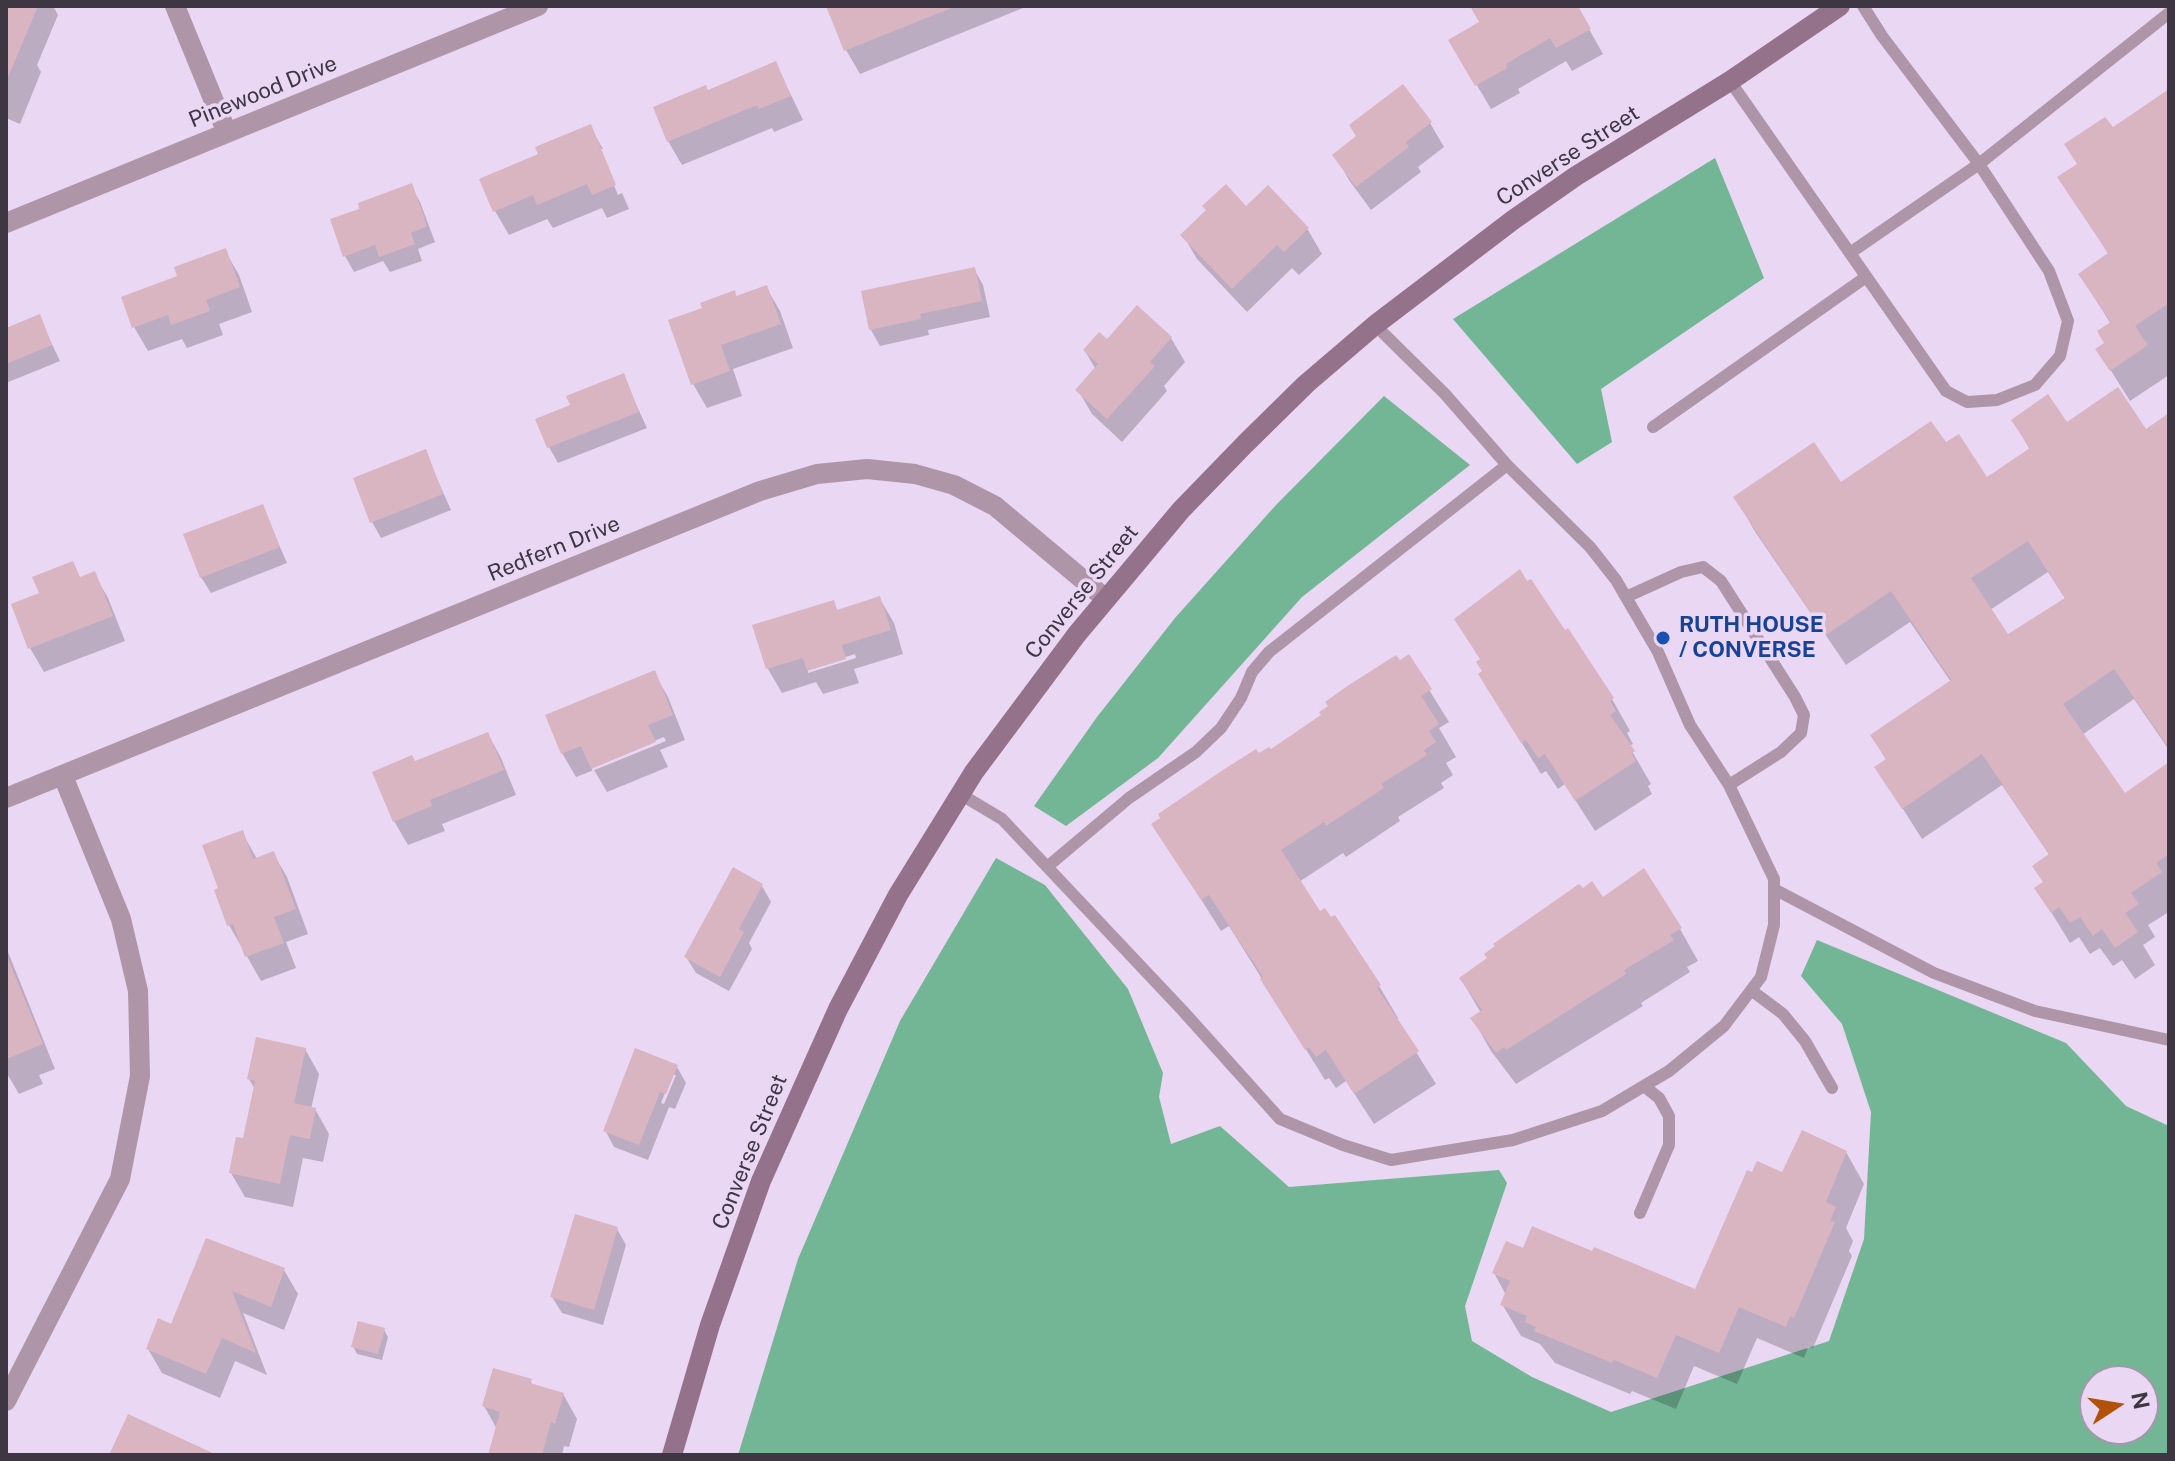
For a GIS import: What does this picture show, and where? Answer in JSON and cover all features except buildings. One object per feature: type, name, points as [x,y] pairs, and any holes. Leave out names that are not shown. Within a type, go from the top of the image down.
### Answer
[{"type":"main road","name":"Converse Street","points":[[672,1455],[736,1249],[761,1181],[814,1059],[898,895],[960,794],[1024,702],[1106,599],[1181,510],[1245,444],[1306,384],[1375,325],[1576,176],[1730,81],[1840,6]]},
{"type":"street","points":[[175,6],[227,133]]},
{"type":"street","name":"Pinewood Drive","points":[[6,223],[538,6]]},
{"type":"street","name":"Redfern Drive","points":[[6,798],[745,497],[817,474],[867,469],[915,474],[954,485],[995,506],[1106,599]]},
{"type":"street","points":[[6,1401],[120,1179],[140,1076],[138,991],[121,919],[63,776]]},
{"type":"lane","points":[[1730,81],[1946,391],[1967,402],[1997,400],[2035,385],[2060,356],[2068,321],[2049,271],[1979,164],[1882,36],[1863,6]]},
{"type":"lane","points":[[1850,253],[1979,164],[2169,13]]},
{"type":"lane","points":[[1653,427],[1866,277]]},
{"type":"lane","points":[[960,794],[1002,819],[1280,1119],[1343,1145],[1391,1160],[1513,1140],[1602,1111],[1669,1071],[1724,1026],[1761,977],[1774,925],[1774,879],[1729,785],[1690,725],[1658,652],[1616,580],[1590,547],[1507,465],[1445,394],[1375,325]]},
{"type":"lane","points":[[1047,867],[1129,798],[1196,752],[1221,728],[1241,698],[1252,672],[1269,652],[1507,465]]},
{"type":"lane","points":[[1626,597],[1681,572],[1703,567],[1721,581],[1784,677],[1804,715],[1801,733],[1781,752],[1729,785]]},
{"type":"lane","points":[[1774,889],[1934,973],[2035,1011],[2169,1040]]},
{"type":"lane","points":[[1751,990],[1783,1014],[1805,1041],[1832,1088]]},
{"type":"lane","points":[[1640,1213],[1669,1145],[1669,1116],[1659,1098],[1644,1086]]},
{"type":"green space","points":[[1715,158],[1764,278],[1601,389],[1612,442],[1577,464],[1453,319]]},
{"type":"green space","points":[[1384,396],[1470,465],[1302,597],[1158,758],[1066,826],[1034,806],[1097,717],[1175,618],[1276,505]]},
{"type":"green space","points":[[996,858],[1045,885],[1128,989],[1163,1073],[1159,1097],[1171,1144],[1220,1126],[1289,1187],[1499,1170],[1507,1183],[1465,1306],[1472,1341],[1532,1377],[1611,1412],[1829,1341],[1864,1239],[1871,1112],[1842,1024],[1801,976],[1817,940],[2066,1043],[2126,1106],[2169,1126],[2169,1455],[738,1455],[798,1259],[900,1021]]},
{"type":"place","name":"RUTH HOUSE / CONVERSE","points":[[1663,638]]}]
